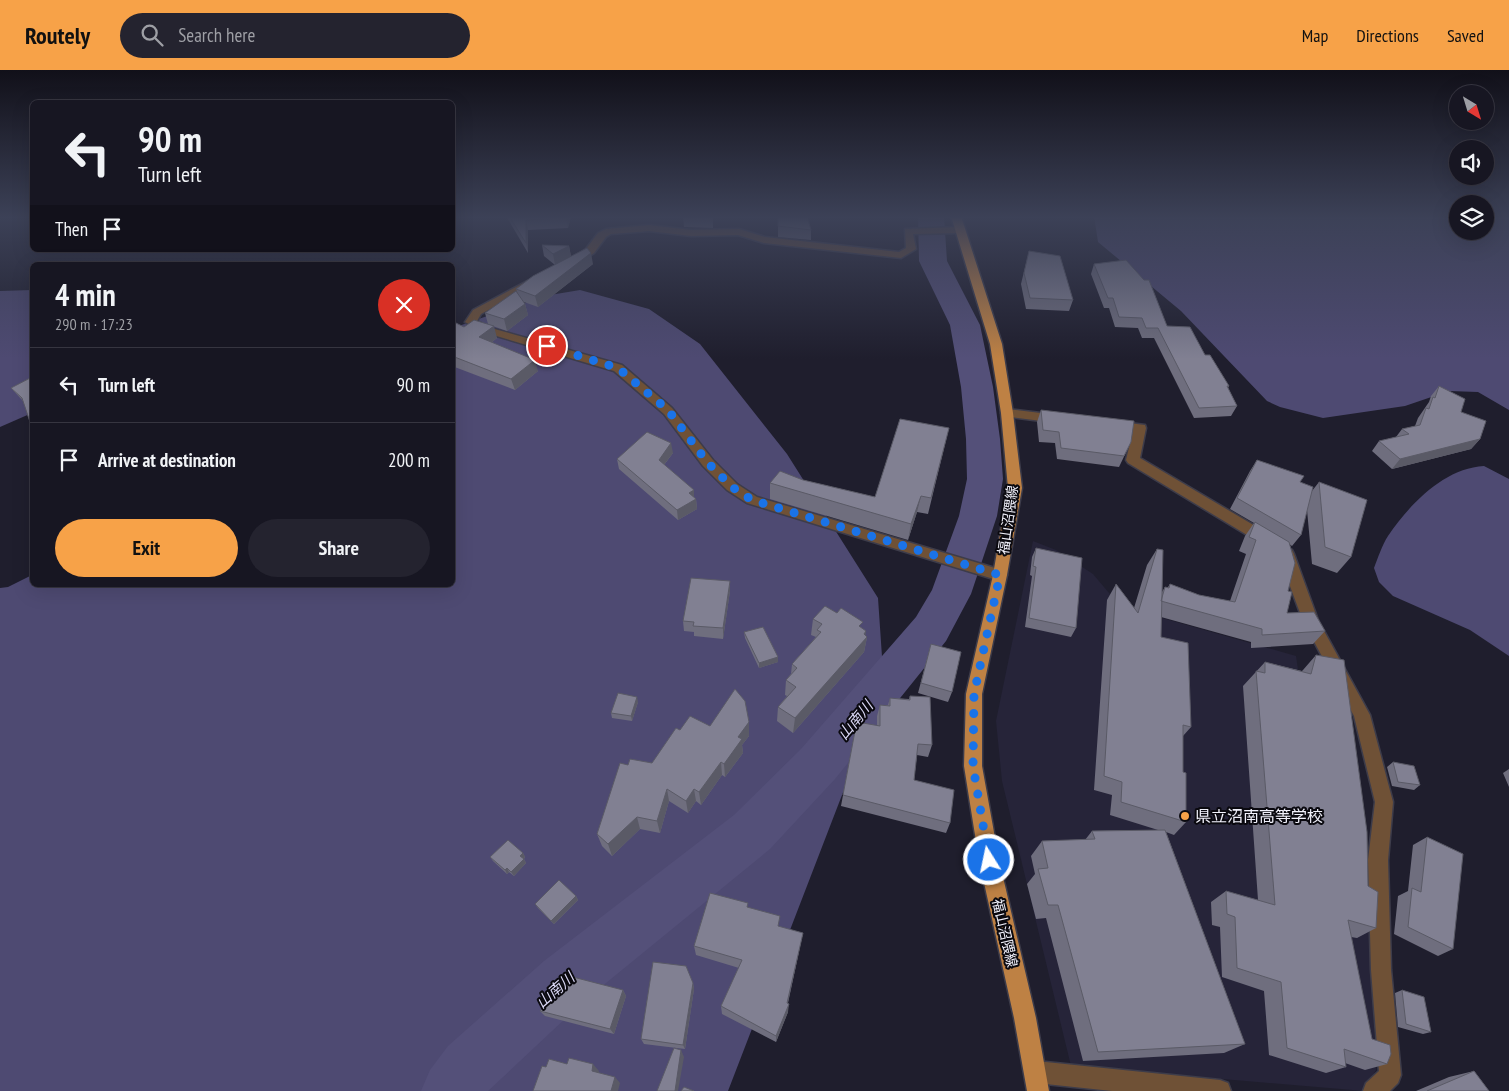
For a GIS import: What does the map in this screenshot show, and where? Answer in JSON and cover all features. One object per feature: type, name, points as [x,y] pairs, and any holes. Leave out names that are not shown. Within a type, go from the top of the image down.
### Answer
[{"type":"main road","name":"福山沼隈線","points":[[971,264],[996,344],[1007,413],[1014,488],[992,573],[974,694],[973,766],[989,860],[1037,1082]]},
{"type":"street","points":[[565,267],[570,264]]},
{"type":"street","points":[[540,278],[477,312],[471,322],[486,330],[618,368],[668,410],[708,463],[732,487],[752,500],[992,573]]},
{"type":"street","points":[[1007,413],[1073,420]]},
{"type":"street","points":[[1092,422],[1140,428],[1132,460],[1287,552],[1288,562],[1311,621],[1362,715],[1384,802],[1378,860],[1381,970],[1390,1075],[1374,1091]]},
{"type":"street","points":[[1037,1082],[1220,1091]]},
{"type":"shaded area","points":[[1124,264],[1509,264],[1509,410],[1478,392],[1449,391],[1405,406],[1323,418],[1280,407],[1267,401],[1181,311]]},
{"type":"shaded area","points":[[30,290],[30,414],[0,427],[0,291]]},
{"type":"shaded area","points":[[580,290],[649,309],[700,344],[787,454],[878,598],[884,686],[728,1091],[0,1091],[0,588],[8,587],[30,576],[30,587],[455,587],[455,327],[544,296]]},
{"type":"shaded area","points":[[1484,466],[1509,479],[1509,656],[1470,630],[1393,596],[1379,582],[1374,568],[1388,536],[1417,501],[1429,490],[1455,473],[1469,468]]},
{"type":"shaded area","name":"県立沼南高等学校","points":[[1033,541],[1056,550],[1093,574],[1120,606],[1296,656],[1300,683],[1366,850],[1376,1070],[1364,1091],[1071,1066],[1002,781],[996,721]]},
{"type":"building","points":[[557,264],[577,264],[535,296],[516,289],[533,276]]},
{"type":"building","points":[[1026,264],[1062,264],[1073,300],[1030,298],[1024,273]]},
{"type":"building","points":[[1094,264],[1129,264],[1144,280],[1149,280],[1167,326],[1190,327],[1205,355],[1210,355],[1229,386],[1227,386],[1237,406],[1199,408],[1158,328],[1146,328],[1142,318],[1119,317],[1113,298],[1108,298]]},
{"type":"building","points":[[516,291],[525,304],[504,319],[485,313]]},
{"type":"building","points":[[474,320],[494,326],[479,337],[535,360],[511,379],[455,357],[455,322],[464,327]]},
{"type":"building","points":[[30,378],[30,422],[22,398],[11,388]]},
{"type":"building","points":[[1439,386],[1465,399],[1461,412],[1486,421],[1480,439],[1400,459],[1379,441],[1409,434],[1402,429],[1420,425],[1426,408],[1429,409]]},
{"type":"building","points":[[1041,410],[1134,421],[1131,442],[1124,456],[1061,448],[1059,432],[1043,430]]},
{"type":"building","points":[[900,419],[949,428],[931,498],[921,496],[911,524],[770,483],[780,471],[803,480],[875,497]]},
{"type":"building","points":[[647,432],[671,443],[659,460],[694,490],[689,493],[696,499],[677,510],[617,459]]},
{"type":"building","points":[[1257,460],[1304,476],[1300,482],[1313,487],[1301,535],[1237,498]]},
{"type":"building","points":[[1319,482],[1367,500],[1351,557],[1325,547]]},
{"type":"building","points":[[1255,522],[1289,542],[1295,563],[1288,591],[1292,592],[1287,613],[1314,612],[1325,631],[1262,635],[1262,629],[1161,601],[1165,587],[1169,588],[1170,584],[1199,595],[1235,602],[1256,540],[1249,537]]},
{"type":"building","points":[[1036,548],[1082,558],[1076,628],[1029,618],[1036,567],[1033,566]]},
{"type":"building","points":[[1157,549],[1163,550],[1161,637],[1188,643],[1191,727],[1183,725],[1183,772],[1186,773],[1186,822],[1121,802],[1122,782],[1104,776],[1116,584],[1138,613]]},
{"type":"building","points":[[691,578],[730,581],[723,628],[693,626],[694,622],[683,621]]},
{"type":"building","points":[[825,606],[837,613],[841,608],[863,622],[859,626],[866,631],[864,634],[867,637],[795,718],[778,707],[796,687],[786,680],[797,668],[792,664],[821,632],[817,630],[822,624],[813,619]]},
{"type":"building","points":[[763,627],[778,657],[759,663],[744,632]]},
{"type":"building","points":[[931,644],[961,652],[952,692],[921,683]]},
{"type":"building","points":[[1316,655],[1344,660],[1367,832],[1368,886],[1378,892],[1376,928],[1348,920],[1372,1039],[1390,1045],[1391,1054],[1387,1064],[1344,1049],[1346,1067],[1287,1048],[1281,982],[1237,968],[1235,917],[1227,914],[1226,891],[1275,905],[1256,671],[1265,673],[1265,662],[1311,674]]},
{"type":"building","points":[[735,689],[745,701],[749,722],[738,737],[742,739],[724,764],[721,762],[699,792],[694,789],[686,801],[667,789],[657,821],[637,817],[608,844],[597,834],[620,763],[628,765],[630,759],[652,763],[676,728],[680,730],[690,716],[710,726]]},
{"type":"building","points":[[618,693],[637,697],[631,716],[611,713]]},
{"type":"building","points":[[910,696],[930,697],[932,745],[918,744],[914,780],[954,790],[950,823],[843,795],[855,731],[863,723],[880,726],[880,705],[890,706],[890,698],[910,700]]},
{"type":"building","points":[[1393,762],[1414,766],[1420,785],[1398,782]]},
{"type":"building","points":[[1165,830],[1245,1044],[1098,1052],[1058,905],[1048,905],[1038,869],[1048,868],[1042,841],[1095,839],[1092,831]]},
{"type":"building","points":[[1427,837],[1463,854],[1453,949],[1408,927],[1412,888],[1421,892]]},
{"type":"building","points":[[508,840],[523,853],[520,856],[524,859],[511,872],[507,868],[505,870],[490,857]]},
{"type":"building","points":[[559,880],[576,896],[551,921],[535,904]]},
{"type":"building","points":[[710,893],[748,903],[747,907],[780,916],[778,926],[803,933],[787,1003],[789,1004],[776,1036],[721,1006],[742,960],[694,946]]},
{"type":"building","points":[[653,962],[686,966],[693,983],[683,1045],[641,1039]]},
{"type":"building","points":[[569,976],[623,990],[610,1029],[540,1011]]},
{"type":"building","points":[[1402,990],[1424,997],[1431,1032],[1406,1024]]},
{"type":"building","points":[[674,1048],[681,1050],[675,1091],[657,1091]]},
{"type":"building","points":[[569,1058],[593,1064],[592,1071],[615,1077],[611,1091],[533,1091],[542,1066],[546,1067],[549,1059],[567,1064]]},
{"type":"building","points":[[1474,1071],[1489,1091],[1427,1091]]},
{"type":"building","points":[[684,1087],[694,1091],[681,1091]]},
{"type":"waterway","name":"山南川","points":[[451,1091],[469,1067],[564,981],[752,832],[818,764],[931,629],[951,594],[978,516],[985,479],[977,387],[965,325],[934,264]]},
{"type":"place","name":"県立沼南高等学校","points":[[1185,816]]},
{"type":"route","points":[[547,346],[618,368],[668,410],[708,463],[732,487],[752,500],[1000,575],[974,694],[973,766],[989,860]]}]
